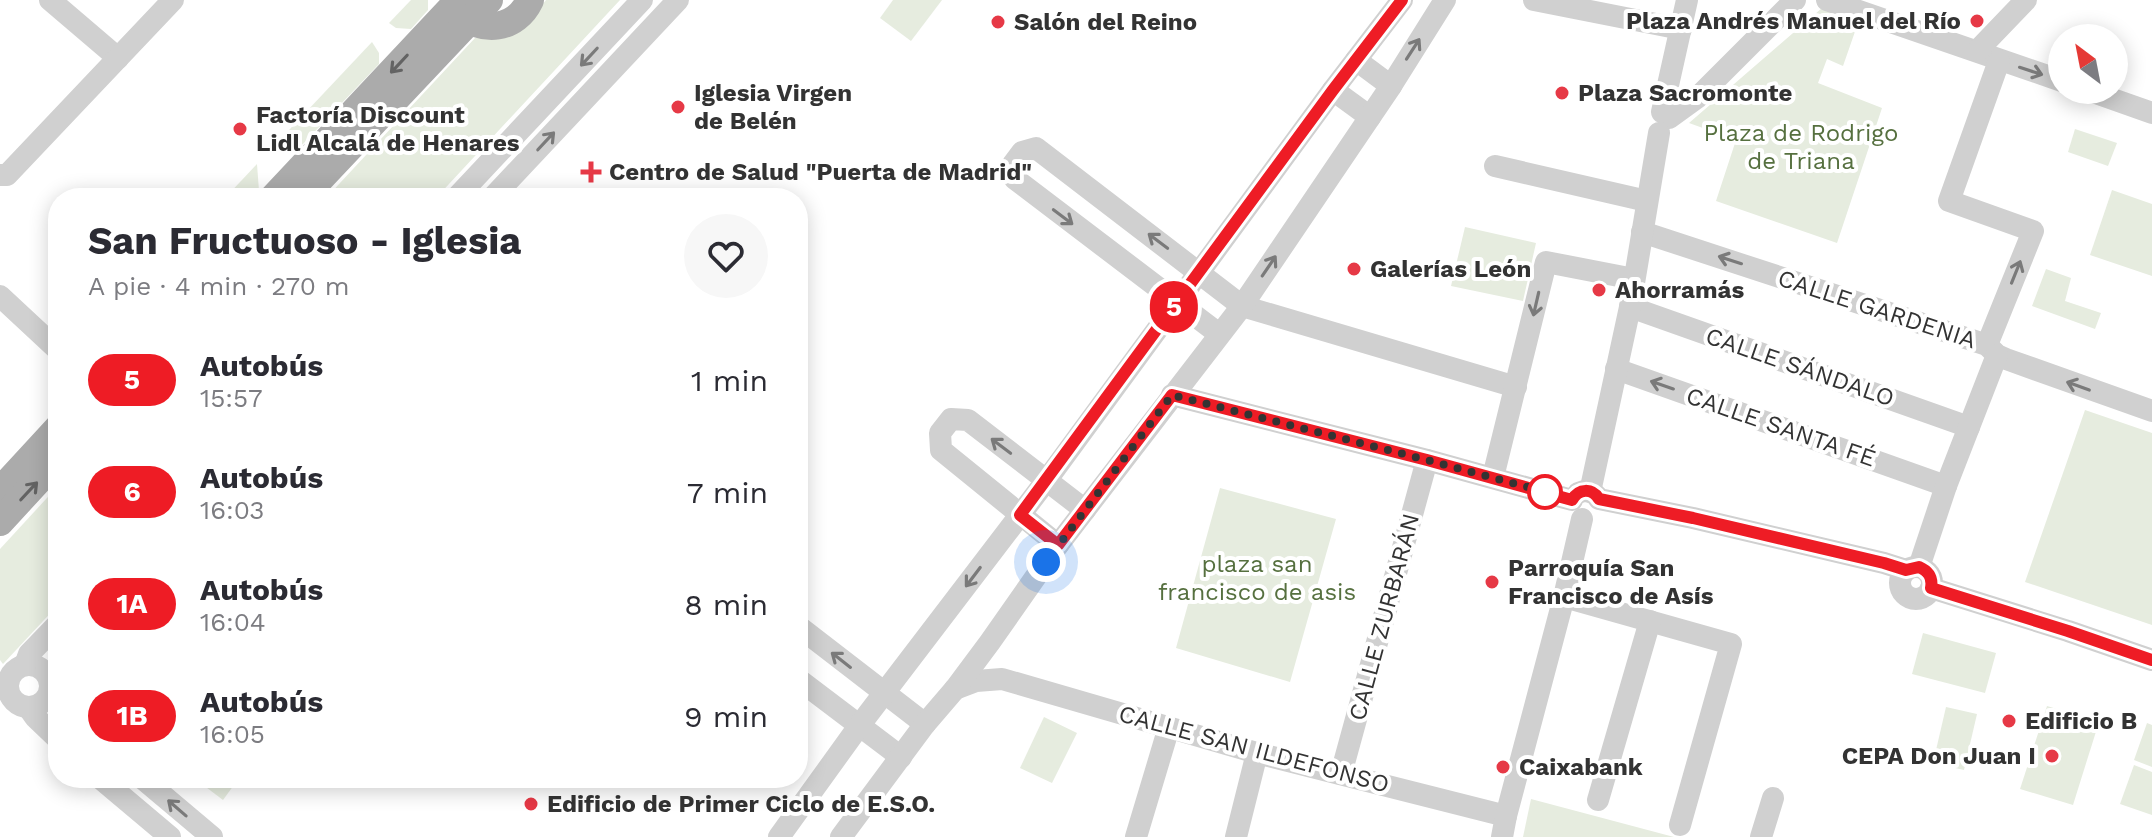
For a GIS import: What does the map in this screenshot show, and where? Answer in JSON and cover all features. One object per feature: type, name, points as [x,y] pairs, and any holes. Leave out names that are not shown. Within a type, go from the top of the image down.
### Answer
[{"type":"main road","points":[[283,188],[457,7],[489,0]]},
{"type":"main road","points":[[457,7],[488,27],[506,24],[525,10],[530,0]]},
{"type":"main road","points":[[310,188],[457,7]]},
{"type":"main road","points":[[0,491],[48,439]]},
{"type":"main road","points":[[0,522],[48,470]]},
{"type":"street","points":[[50,0],[118,58]]},
{"type":"street","points":[[4,175],[173,0]]},
{"type":"street","points":[[465,188],[642,0]]},
{"type":"street","points":[[501,188],[678,0]]},
{"type":"street","points":[[779,837],[1402,0]]},
{"type":"street","points":[[841,837],[990,642],[1058,545],[1242,306],[1391,86],[1445,0]]},
{"type":"street","points":[[1534,0],[1681,29]]},
{"type":"street","points":[[1504,827],[1588,505],[1630,307],[1647,201],[1687,0]]},
{"type":"street","points":[[1663,121],[1698,97],[1795,0]]},
{"type":"street","points":[[1827,0],[2048,77]]},
{"type":"street","points":[[1977,51],[2026,0]]},
{"type":"street","points":[[1356,60],[1391,86]]},
{"type":"street","points":[[1908,573],[1969,427],[2033,231],[1949,201],[1999,61]]},
{"type":"street","points":[[1333,90],[1370,117]]},
{"type":"street","points":[[2127,104],[2152,113]]},
{"type":"street","points":[[1219,334],[1015,179],[1013,164],[1022,152],[1036,148],[1242,306],[1516,387]]},
{"type":"street","points":[[1495,166],[1647,201]]},
{"type":"street","name":"CALLE GARDENIA","points":[[1642,232],[1992,350],[2087,389],[2152,411]]},
{"type":"street","points":[[1493,477],[1546,262],[1634,279]]},
{"type":"street","points":[[0,296],[48,341]]},
{"type":"street","name":"CALLE SÁNDALO","points":[[1630,307],[1969,427]]},
{"type":"street","name":"CALLE SANTA FÉ","points":[[1616,369],[1946,486]]},
{"type":"street","points":[[1172,395],[1493,477],[1588,505],[1704,520],[1869,559],[1908,573],[1928,573],[1931,588],[2152,660]]},
{"type":"street","points":[[1058,545],[941,450],[940,433],[951,419],[968,420],[1085,510]]},
{"type":"street","name":"CALLE ZURBARÁN","points":[[1341,774],[1427,460]]},
{"type":"street","points":[[1564,597],[1731,644],[1680,825]]},
{"type":"street","points":[[1598,800],[1650,621]]},
{"type":"street","points":[[25,665],[29,654],[48,634]]},
{"type":"street","points":[[808,634],[925,724]]},
{"type":"street","points":[[990,642],[992,664],[1002,679]]},
{"type":"street","points":[[10,696],[14,671],[25,665],[33,665],[48,675]]},
{"type":"street","name":"CALLE SAN ILDEFONSO","points":[[955,689],[976,681],[1002,679],[1257,753],[1341,774],[1504,827]]},
{"type":"street","points":[[808,687],[901,757]]},
{"type":"street","points":[[10,696],[42,703],[48,694]]},
{"type":"street","points":[[10,696],[48,729]]},
{"type":"street","points":[[1136,837],[1169,727]]},
{"type":"street","points":[[1236,837],[1257,753]]},
{"type":"street","points":[[112,788],[170,837]]},
{"type":"street","points":[[154,788],[212,837]]},
{"type":"street","points":[[1761,837],[1773,798]]},
{"type":"green space","points":[[411,0],[428,0],[428,10],[411,29],[396,28],[389,23]]},
{"type":"green space","points":[[546,0],[620,0],[445,188],[335,188],[475,38],[504,37],[530,21]]},
{"type":"green space","points":[[893,0],[942,0],[911,41],[880,18]]},
{"type":"green space","name":"Plaza de Rodrigo de Triana","points":[[1822,8],[1858,23],[1843,66],[1827,59],[1818,83],[1882,108],[1837,243],[1716,201],[1736,140],[1689,123]]},
{"type":"green space","points":[[372,42],[379,53],[379,64],[302,145],[287,148],[274,146]]},
{"type":"green space","points":[[2075,129],[2117,143],[2108,166],[2068,152]]},
{"type":"green space","points":[[257,164],[259,188],[234,188]]},
{"type":"green space","points":[[2112,190],[2152,204],[2152,276],[2090,255]]},
{"type":"green space","points":[[1465,227],[1536,243],[1523,301],[1451,286]]},
{"type":"green space","points":[[2046,269],[2071,278],[2065,301],[2101,313],[2095,329],[2032,306]]},
{"type":"green space","points":[[2085,410],[2152,433],[2152,625],[2025,582]]},
{"type":"green space","name":"plaza san francisco de asis","points":[[1220,488],[1336,519],[1290,682],[1176,648]]},
{"type":"green space","points":[[48,497],[48,616],[3,664],[0,660],[0,549]]},
{"type":"green space","points":[[1923,633],[1996,653],[1985,693],[1912,674]]},
{"type":"green space","points":[[2047,706],[2099,722],[2073,805],[2020,789]]},
{"type":"green space","points":[[1946,707],[1977,714],[1964,770],[1933,763]]},
{"type":"green space","points":[[1044,717],[1077,733],[1052,783],[1020,768]]},
{"type":"green space","points":[[2147,723],[2152,725],[2152,767],[2134,760]]},
{"type":"green space","points":[[2134,765],[2152,772],[2152,815],[2120,804]]},
{"type":"green space","points":[[207,788],[232,788],[223,800]]},
{"type":"green space","points":[[1531,799],[1674,837],[1523,837]]},
{"type":"bus line","name":"5","points":[[1402,0],[1020,515],[1058,545],[1172,395],[1572,500],[1579,493],[1588,491],[1599,499],[1693,518],[1906,570],[1919,567],[1928,573],[1931,588],[2152,660]]},
{"type":"place","name":"Plaza Andrés Manuel del Río","points":[[1977,21]]},
{"type":"place","name":"Salón del Reino","points":[[998,22]]},
{"type":"place","name":"Plaza Sacromonte","points":[[1562,93]]},
{"type":"place","name":"Iglesia Virgen de Belén","points":[[678,107]]},
{"type":"place","name":"Factoría Discount Lidl Alcalá de Henares","points":[[240,129]]},
{"type":"place","name":"Centro de Salud \"Puerta de Madrid\"","points":[[591,172]]},
{"type":"place","name":"Galerías León","points":[[1354,269]]},
{"type":"place","name":"Ahorramás","points":[[1599,290]]},
{"type":"place","name":"Parroquía San Francisco de Asís","points":[[1492,582]]},
{"type":"place","name":"Edificio B","points":[[2009,721]]},
{"type":"place","name":"CEPA Don Juan I","points":[[2052,756]]},
{"type":"place","name":"Caixabank","points":[[1503,767]]},
{"type":"place","name":"Edificio de Primer Ciclo de E.S.O.","points":[[531,804]]},
{"type":"route","points":[[1046,562],[1172,395],[1550,493],[1545,492]]}]
